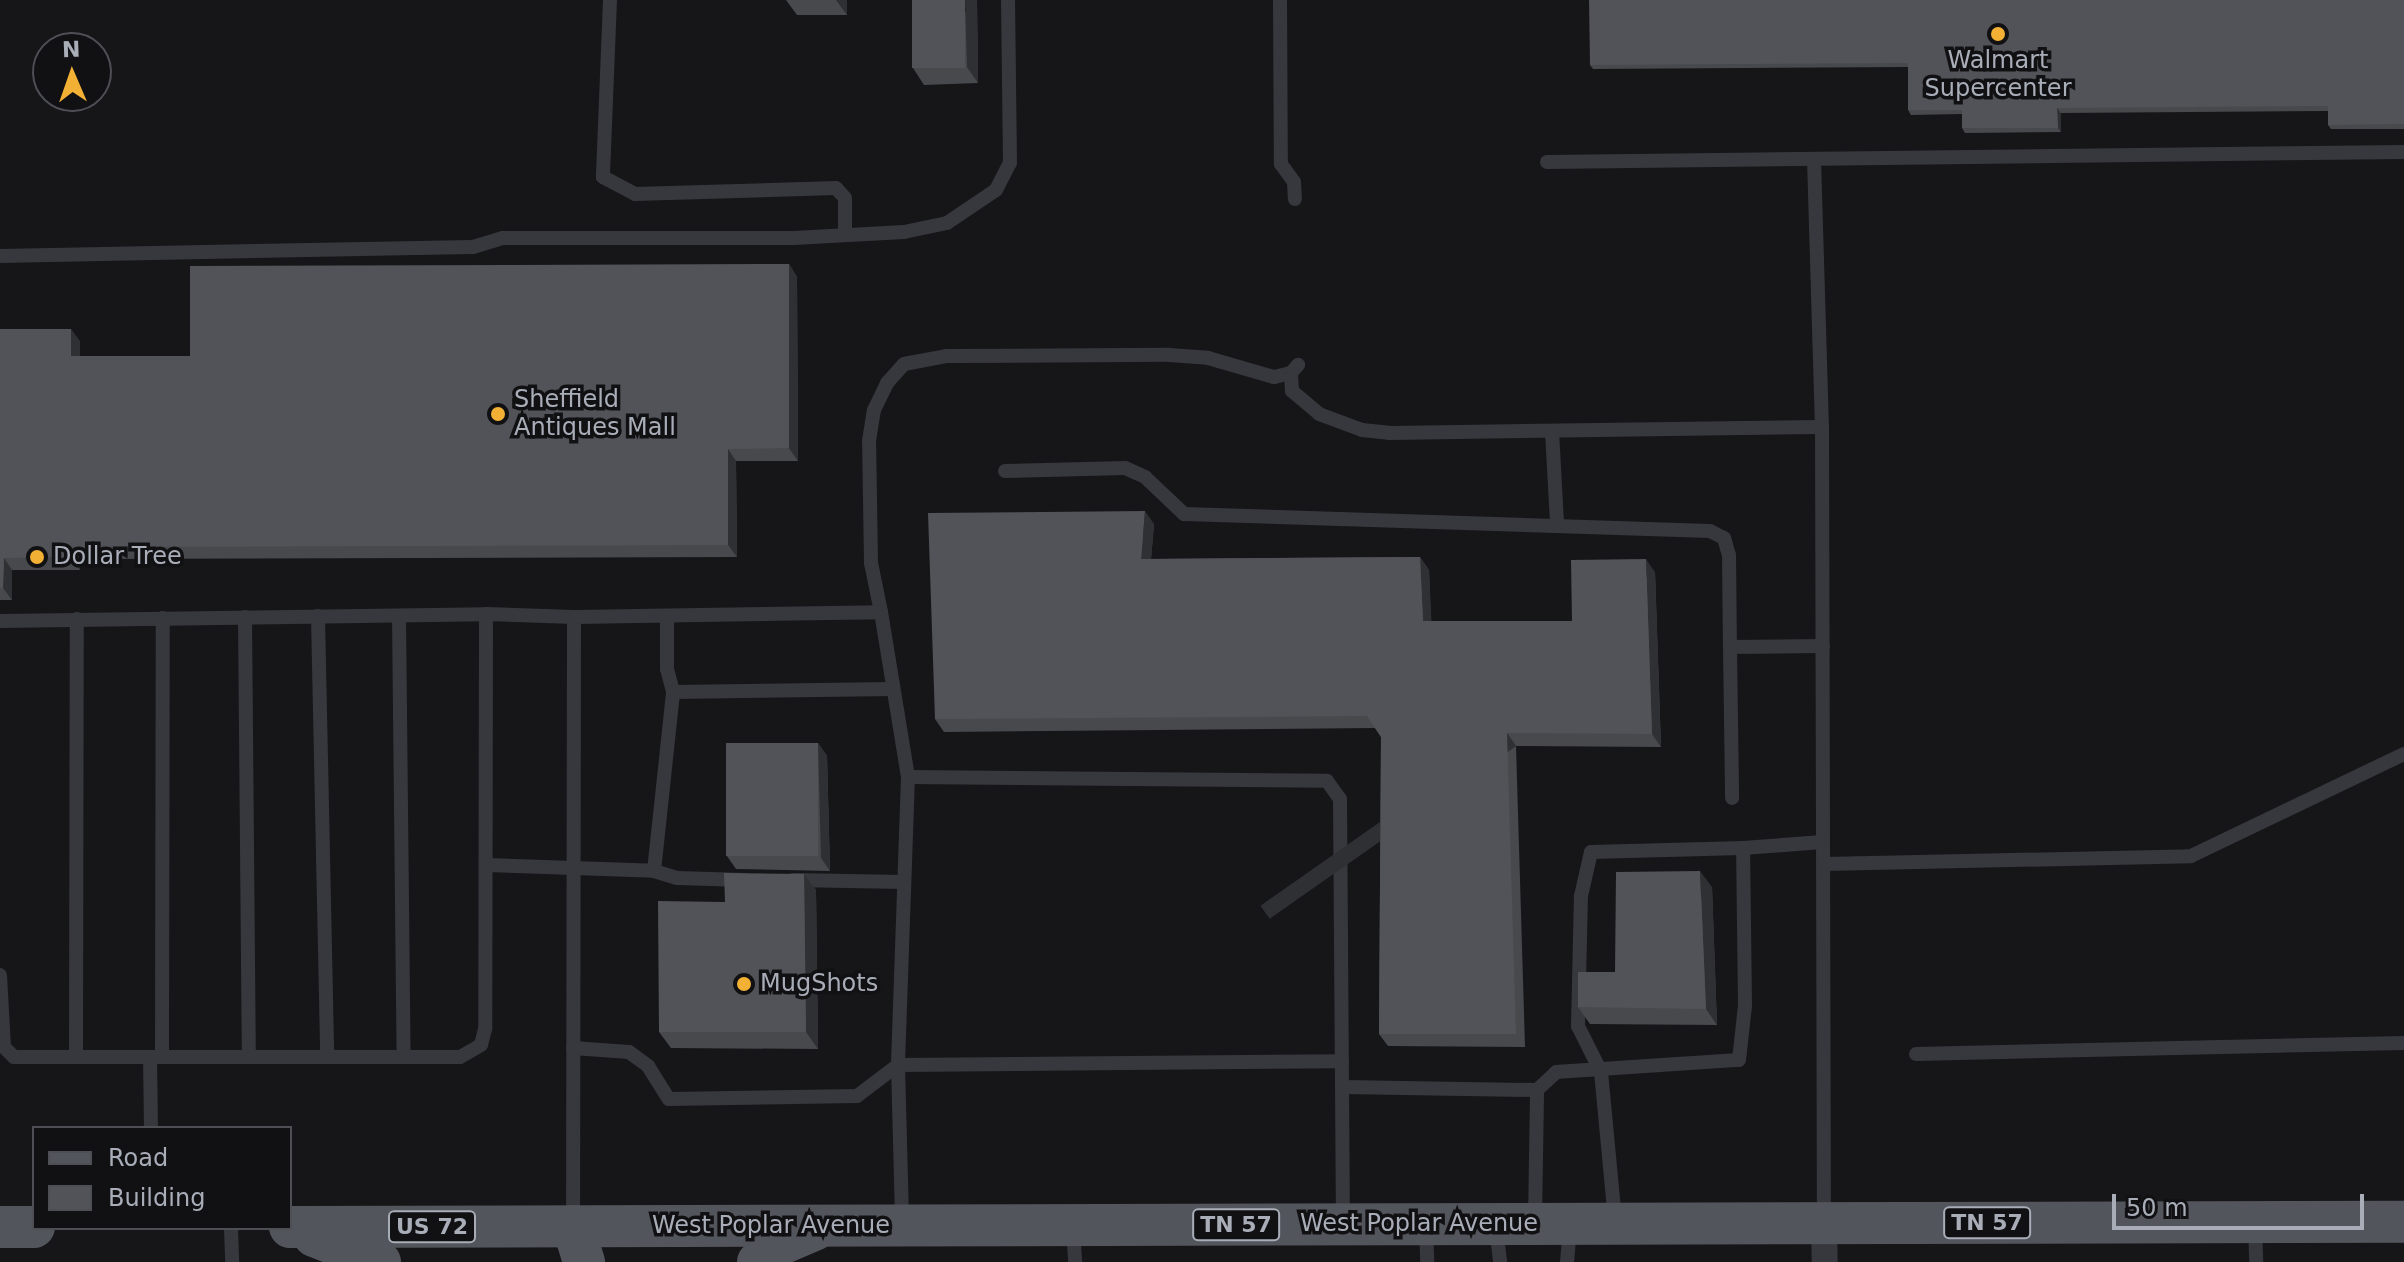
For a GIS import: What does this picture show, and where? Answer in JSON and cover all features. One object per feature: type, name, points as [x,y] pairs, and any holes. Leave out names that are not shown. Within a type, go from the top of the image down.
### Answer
[{"type":"main road","name":"West Poplar Avenue","points":[[292,1227],[578,1244],[825,1225],[902,1226],[1074,1244],[1343,1224],[1427,1243],[1533,1239],[1615,1224],[1824,1242],[2255,1242],[2404,1222]]},
{"type":"main road","points":[[758,1262],[779,1245],[825,1225]]},
{"type":"main road","points":[[0,1227],[32,1227]]},
{"type":"main road","name":"US 72","points":[[292,1228],[380,1262]]},
{"type":"lane","points":[[610,0],[603,177],[635,194],[836,188],[845,198],[845,235]]},
{"type":"lane","points":[[0,256],[473,247],[503,238],[845,235],[947,223],[996,190],[1010,163],[1008,0]]},
{"type":"lane","points":[[1280,0],[1281,164],[1294,182],[1295,199]]},
{"type":"lane","points":[[1547,162],[2404,152]]},
{"type":"lane","points":[[1814,159],[1822,427],[1824,1242]]},
{"type":"lane","points":[[902,1226],[898,1065],[908,777],[871,563],[869,441],[874,410],[887,383],[904,364],[947,356],[1169,355],[1208,358],[1274,377],[1319,414],[1362,430],[1822,427]]},
{"type":"lane","points":[[1274,377],[1295,369],[1292,391]]},
{"type":"lane","points":[[1552,431],[1557,524]]},
{"type":"lane","points":[[1005,471],[1125,468],[1145,477],[1184,514],[1710,531],[1724,538],[1729,555],[1732,798]]},
{"type":"lane","points":[[0,620],[881,612]]},
{"type":"lane","points":[[0,975],[4,1047],[14,1057],[460,1057],[481,1045],[485,1029],[486,614]]},
{"type":"lane","points":[[318,616],[327,1057]]},
{"type":"lane","points":[[399,616],[404,1057]]},
{"type":"lane","points":[[654,871],[673,692],[667,669],[667,616]]},
{"type":"lane","points":[[245,617],[249,1057]]},
{"type":"lane","points":[[574,617],[570,870],[578,1244]]},
{"type":"lane","points":[[151,1126],[156,1057],[163,618]]},
{"type":"lane","points":[[76,1057],[77,619]]},
{"type":"lane","points":[[1730,647],[1823,646]]},
{"type":"lane","points":[[673,692],[893,689]]},
{"type":"lane","points":[[1824,864],[2191,856],[2404,754]]},
{"type":"lane","points":[[908,777],[1327,781],[1340,799],[1343,1224]]},
{"type":"lane","points":[[1615,1224],[1601,1072],[1578,1026],[1581,896],[1591,852],[1743,848],[1823,842]]},
{"type":"lane","points":[[1342,1087],[1537,1090],[1556,1072],[1601,1072],[1739,1060],[1745,1006],[1743,848]]},
{"type":"lane","points":[[486,865],[654,871],[677,878],[767,880]]},
{"type":"lane","points":[[783,880],[903,882]]},
{"type":"lane","points":[[1916,1054],[2404,1043]]},
{"type":"lane","points":[[573,1048],[629,1052],[648,1066],[669,1099],[857,1096],[898,1065],[1342,1061]]},
{"type":"lane","points":[[1533,1239],[1537,1090]]},
{"type":"lane","points":[[231,1230],[232,1262]]},
{"type":"building","points":[[912,0],[965,0],[965,68],[912,68]]},
{"type":"building","name":"Walmart Supercenter","points":[[1589,0],[2404,0],[2404,124],[2328,125],[2328,106],[2057,108],[2058,128],[1962,128],[1962,110],[1908,110],[1908,63],[1590,65]]},
{"type":"building","name":"Sheffield Antiques Mall","points":[[789,264],[789,448],[728,449],[728,545],[71,547],[71,557],[4,558],[3,588],[0,588],[0,329],[71,329],[71,356],[190,356],[190,266]]},
{"type":"building","points":[[1145,511],[1141,559],[1420,557],[1423,621],[1572,621],[1571,560],[1646,559],[1652,734],[1507,733],[1516,1034],[1379,1034],[1381,737],[1367,716],[935,719],[928,513]]},
{"type":"building","points":[[726,743],[818,743],[818,856],[726,856]]},
{"type":"building","points":[[1700,871],[1706,1009],[1578,1007],[1578,972],[1615,972],[1616,872]]},
{"type":"building","name":"MugShots","points":[[724,873],[804,874],[806,1032],[659,1032],[658,901],[725,902]]},
{"type":"place","name":"Walmart Supercenter","points":[[1998,34]]},
{"type":"place","name":"Sheffield Antiques Mall","points":[[498,414]]},
{"type":"place","name":"Dollar Tree","points":[[37,557]]},
{"type":"place","name":"MugShots","points":[[744,984]]}]
